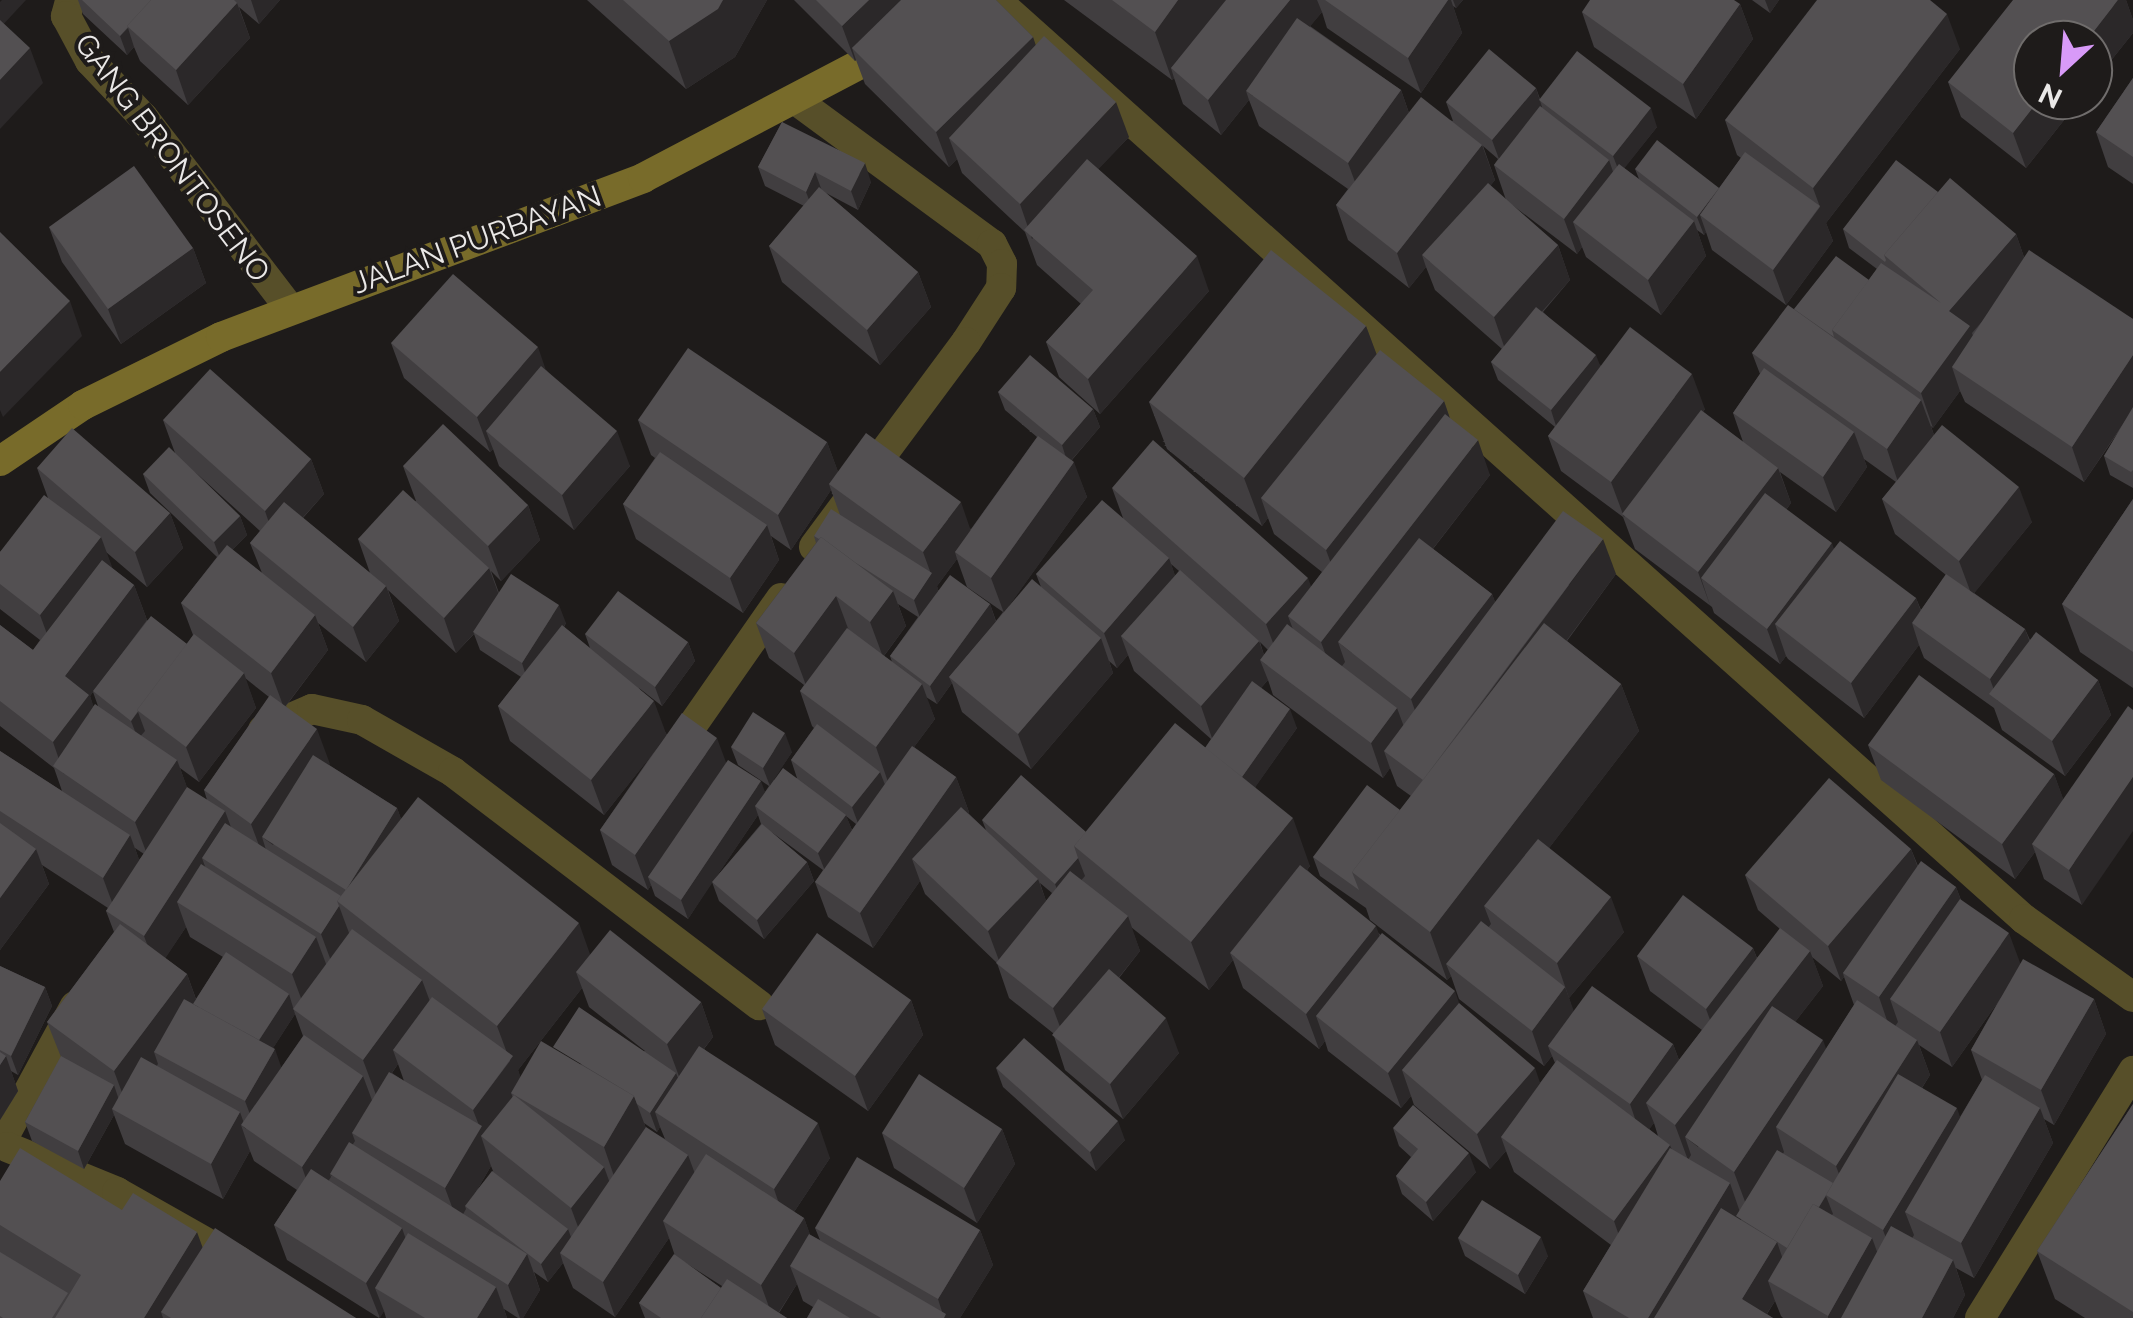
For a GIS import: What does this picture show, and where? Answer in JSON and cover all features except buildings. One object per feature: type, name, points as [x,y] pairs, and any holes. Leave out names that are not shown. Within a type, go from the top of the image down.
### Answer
[{"type":"street","points":[[996,0],[2024,920],[2133,998]]},
{"type":"street","name":"GANG BRONTOSENO","points":[[70,1],[66,16],[90,61],[143,117],[291,310]]},
{"type":"street","name":"JALAN PURBAYAN","points":[[0,460],[83,405],[291,310],[643,178],[797,101],[882,53],[936,2]]},
{"type":"street","points":[[649,786],[848,496],[1001,288],[1002,264],[992,244],[797,101]]},
{"type":"street","points":[[245,748],[268,724],[312,709],[362,720],[453,772],[760,1005]]},
{"type":"street","points":[[585,872],[606,844]]},
{"type":"street","points":[[94,970],[0,1144],[117,1192],[268,1280]]},
{"type":"street","points":[[1980,1318],[2133,1071]]}]
